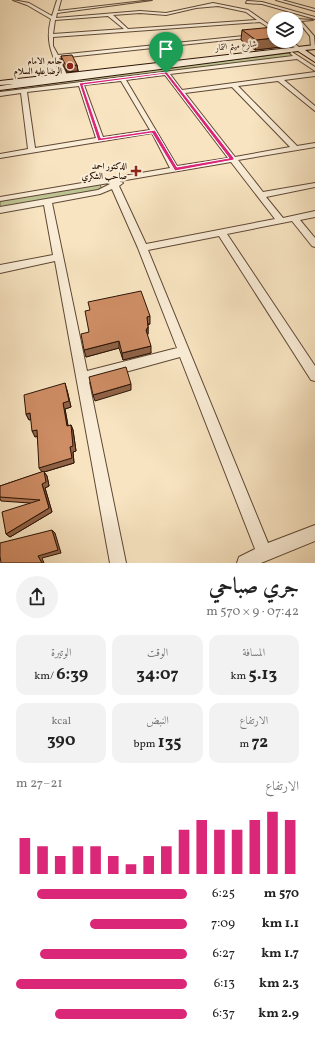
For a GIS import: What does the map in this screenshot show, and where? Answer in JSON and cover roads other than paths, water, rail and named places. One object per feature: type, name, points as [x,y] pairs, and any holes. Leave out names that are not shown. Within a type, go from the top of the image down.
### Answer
[{"type":"street","points":[[14,0],[28,4],[54,19],[110,15],[165,8]]},
{"type":"street","points":[[58,0],[50,36],[51,46],[64,75]]},
{"type":"street","points":[[104,0],[128,2],[140,12],[166,14],[196,7],[218,5]]},
{"type":"street","points":[[56,12],[150,0]]},
{"type":"street","points":[[278,0],[313,9]]},
{"type":"street","points":[[188,4],[209,1],[218,5],[236,8],[250,12],[267,26]]},
{"type":"street","points":[[236,8],[248,4],[247,1],[262,3],[295,12]]},
{"type":"street","points":[[299,6],[311,2]]},
{"type":"street","points":[[84,9],[89,16]]},
{"type":"street","points":[[302,12],[313,9]]},
{"type":"street","points":[[303,14],[315,18]]},
{"type":"street","points":[[110,15],[128,30]]},
{"type":"street","points":[[315,18],[298,20],[312,36],[310,49],[315,60]]},
{"type":"street","points":[[50,36],[260,21]]},
{"type":"street","points":[[56,57],[267,35]]},
{"type":"street","points":[[286,51],[310,49]]},
{"type":"street","points":[[286,51],[315,69]]},
{"type":"street","name":"شارع ميثم التمار","points":[[0,83],[286,51]]},
{"type":"street","name":"شارع ميثم التمار","points":[[0,88],[286,51]]},
{"type":"street","points":[[0,94],[297,57]]},
{"type":"street","points":[[166,73],[281,221]]},
{"type":"street","points":[[180,92],[315,74]]},
{"type":"street","points":[[122,78],[175,169]]},
{"type":"street","points":[[280,79],[315,109]]},
{"type":"street","points":[[81,84],[100,140]]},
{"type":"street","points":[[234,85],[295,148]]},
{"type":"street","points":[[24,91],[32,151]]},
{"type":"street","points":[[0,156],[154,131]]},
{"type":"street","points":[[0,199],[116,182],[175,169],[315,145]]},
{"type":"street","points":[[0,210],[100,192],[116,182]]},
{"type":"street","points":[[116,182],[264,553]]},
{"type":"street","points":[[262,196],[315,185]]},
{"type":"street","points":[[48,202],[118,563]]},
{"type":"street","points":[[143,248],[315,214]]},
{"type":"street","points":[[294,218],[315,244]]},
{"type":"street","points":[[222,233],[315,376]]},
{"type":"street","points":[[0,269],[58,257]]},
{"type":"street","points":[[82,378],[184,351]]},
{"type":"street","points":[[245,563],[264,553],[315,533]]},
{"type":"place","name":"جامع الامام الرضا عليه السلام","points":[[70,66]]},
{"type":"place","name":"الدكتور احمد صاحب الشكري","points":[[136,171]]}]
